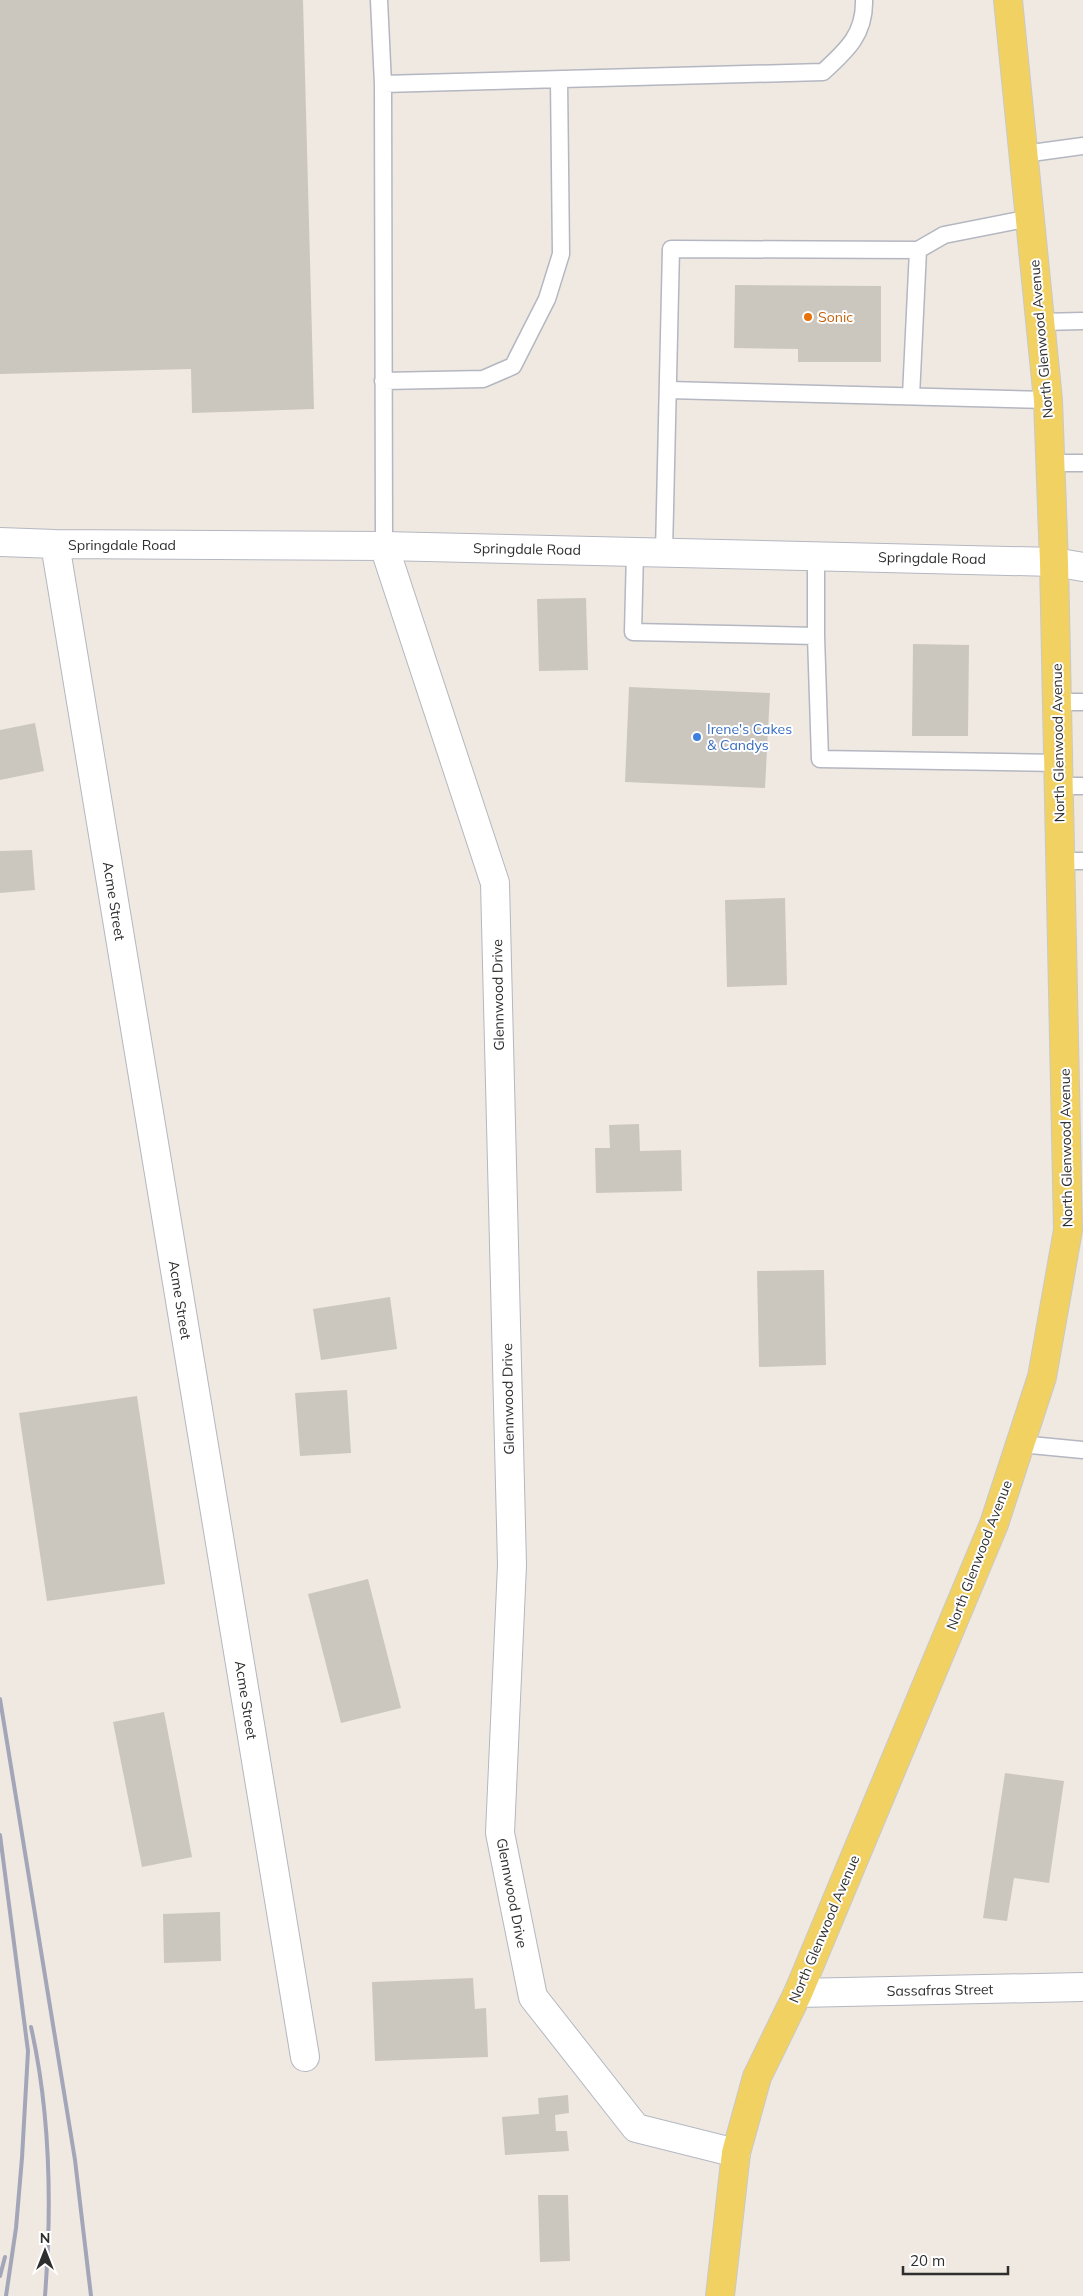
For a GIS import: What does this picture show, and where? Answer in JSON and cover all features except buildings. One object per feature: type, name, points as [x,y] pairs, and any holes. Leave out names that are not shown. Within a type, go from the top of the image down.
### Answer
[{"type":"main road","name":"North Glenwood Avenue","points":[[720,2296],[736,2154],[757,2077],[798,1993],[994,1524],[1042,1377],[1068,1230],[1074,1147],[1072,861],[1066,778],[1070,702],[1054,562],[1048,400],[1008,0]]},
{"type":"street","name":"Springdale Road","points":[[0,542],[384,546],[664,552],[1054,562],[1083,568]]},
{"type":"street","name":"Acme Street","points":[[55,544],[304,2056]]},
{"type":"street","name":"Glennwood Drive","points":[[384,546],[495,883],[512,1565],[500,1834],[533,1997],[636,2128],[736,2154]]},
{"type":"street","name":"Sassafras Street","points":[[798,1993],[1083,1987]]},
{"type":"lane","points":[[379,0],[383,84],[384,546]]},
{"type":"lane","points":[[383,84],[823,72],[849,48],[865,18],[864,0]]},
{"type":"lane","points":[[383,381],[483,379],[513,366],[547,299],[561,254],[559,80]]},
{"type":"lane","points":[[1024,154],[1083,146]]},
{"type":"lane","points":[[664,552],[670,249],[918,250],[944,235],[1030,218]]},
{"type":"lane","points":[[911,396],[918,250]]},
{"type":"lane","points":[[1040,322],[1083,321]]},
{"type":"lane","points":[[668,390],[1048,400]]},
{"type":"lane","points":[[1050,464],[1083,464]]},
{"type":"lane","points":[[635,552],[633,632],[816,636]]},
{"type":"lane","points":[[816,556],[816,636],[820,759],[1066,778]]},
{"type":"lane","points":[[1020,1444],[1083,1450]]},
{"type":"railway","points":[[0,1699],[75,2160],[91,2296]]},
{"type":"railway","points":[[0,1835],[28,2051],[16,2228],[6,2296]]},
{"type":"railway","points":[[31,2027],[43,2094],[48,2161],[49,2229],[45,2296]]},
{"type":"railway","points":[[0,2276],[5,2257]]},
{"type":"place","name":"Sonic","points":[[808,317]]},
{"type":"place","name":"Irene's Cakes & Candys","points":[[697,737]]}]
